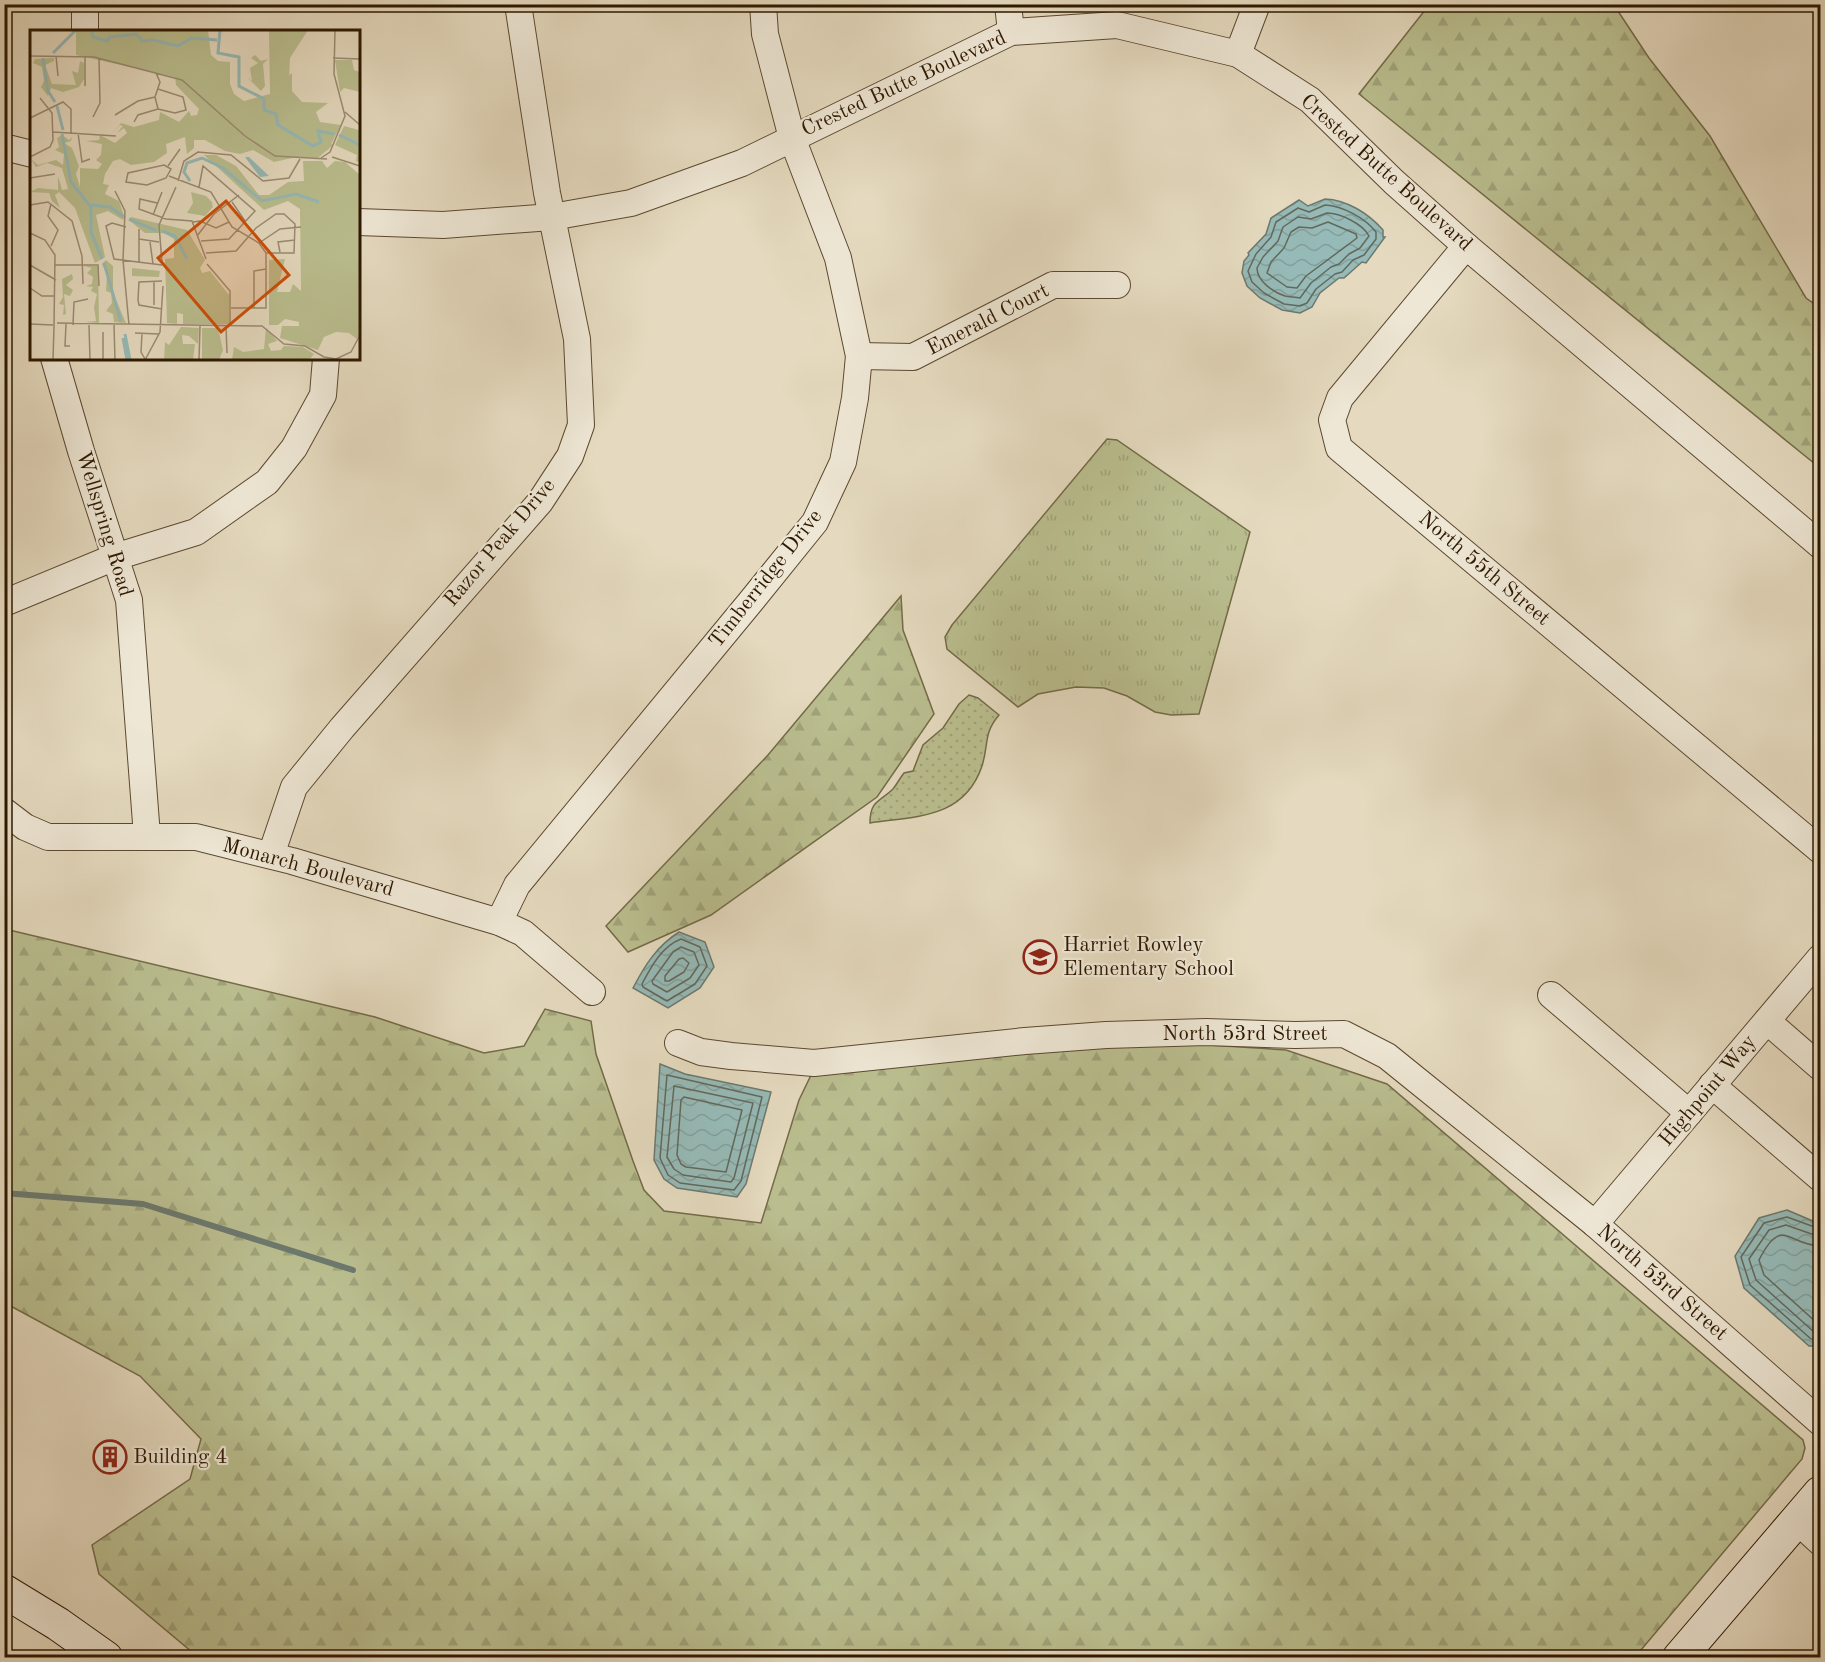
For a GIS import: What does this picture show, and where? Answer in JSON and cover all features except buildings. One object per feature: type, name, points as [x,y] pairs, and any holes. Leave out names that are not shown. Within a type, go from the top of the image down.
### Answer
[{"type":"street","points":[[85,4],[85,30]]},
{"type":"street","name":"Razor Peak Drive","points":[[271,855],[294,787],[342,728],[540,502],[570,456],[581,425],[577,339],[552,217],[518,4]]},
{"type":"street","name":"Timberridge Drive","points":[[499,922],[517,885],[814,522],[843,462],[860,356],[838,258],[792,138],[765,34],[763,4]]},
{"type":"street","points":[[1008,4],[1011,32]]},
{"type":"street","points":[[1238,54],[1257,4]]},
{"type":"street","name":"Crested Butte Boulevard","points":[[360,222],[443,225],[552,217],[631,203],[742,163],[1011,32],[1117,25],[1238,54],[1310,100],[1394,182],[1466,246],[1821,545]]},
{"type":"street","points":[[4,147],[30,154]]},
{"type":"street","name":"North 55th Street","points":[[1466,246],[1340,398],[1332,420],[1339,448],[1821,850]]},
{"type":"street","name":"Emerald Court","points":[[860,356],[914,357],[1053,285],[1117,285]]},
{"type":"street","name":"Wellspring Road","points":[[55,360],[129,600],[147,836]]},
{"type":"street","points":[[4,603],[115,557],[196,532],[267,482],[294,448],[323,395],[326,360]]},
{"type":"street","name":"Monarch Boulevard","points":[[4,811],[25,827],[48,837],[196,837],[271,855],[499,922],[523,933],[592,993]]},
{"type":"street","name":"Highpoint Way","points":[[1594,1224],[1821,958]]},
{"type":"street","points":[[1551,995],[1689,1113]]},
{"type":"street","points":[[1767,1021],[1821,1067]]},
{"type":"street","name":"North 53rd Street","points":[[678,1044],[701,1052],[814,1063],[1106,1035],[1206,1032],[1284,1035],[1344,1034],[1387,1056],[1594,1224],[1821,1422]]},
{"type":"street","points":[[1712,1086],[1821,1178]]},
{"type":"street","points":[[1679,1658],[1809,1531],[1821,1493]]},
{"type":"street","points":[[4,1591],[58,1624],[106,1658]]},
{"type":"street","points":[[4,1610],[76,1658]]},
{"type":"green space","points":[[1429,5],[1614,5],[1649,58],[1710,136],[1806,298],[1820,308],[1820,468],[1359,94]]},
{"type":"green space","points":[[1107,439],[1117,440],[1250,532],[1199,714],[1171,715],[1155,712],[1127,696],[1104,688],[1076,687],[1038,694],[1018,707],[947,649],[945,637],[952,625]]},
{"type":"green space","points":[[901,596],[903,630],[934,714],[877,797],[711,915],[628,952],[606,926],[768,755]]},
{"type":"green space","points":[[969,695],[978,698],[999,715],[988,734],[982,766],[974,783],[963,796],[936,812],[870,823],[870,815],[877,802],[893,789],[904,773],[913,771],[923,745],[943,728],[959,704]]},
{"type":"green space","points":[[5,929],[375,1017],[484,1053],[524,1046],[545,1009],[591,1021],[596,1054],[644,1190],[664,1211],[761,1223],[799,1100],[814,1069],[1145,1041],[1286,1050],[1387,1084],[1803,1440],[1805,1448],[1802,1459],[1635,1657],[198,1657],[99,1574],[92,1545],[190,1479],[201,1439],[140,1376],[5,1303]]},
{"type":"water","points":[[1325,199],[1341,202],[1364,213],[1383,230],[1383,237],[1385,237],[1366,263],[1362,262],[1344,278],[1339,278],[1320,293],[1312,307],[1300,313],[1282,310],[1260,298],[1247,286],[1242,273],[1244,261],[1248,253],[1266,234],[1271,218],[1299,200],[1308,206]]},
{"type":"water","points":[[679,932],[705,942],[714,967],[700,988],[668,1008],[633,988],[652,957],[664,943]]},
{"type":"water","points":[[660,1064],[685,1074],[771,1092],[746,1184],[737,1197],[677,1188],[664,1179],[654,1160]]},
{"type":"water","points":[[1787,1210],[1820,1224],[1820,1346],[1809,1346],[1744,1288],[1735,1256],[1759,1218]]},
{"type":"waterway","points":[[4,1193],[143,1204],[353,1270]]},
{"type":"place","name":"Harriet Rowley Elementary School","points":[[1040,957]]},
{"type":"place","name":"Building 4","points":[[110,1457]]}]
